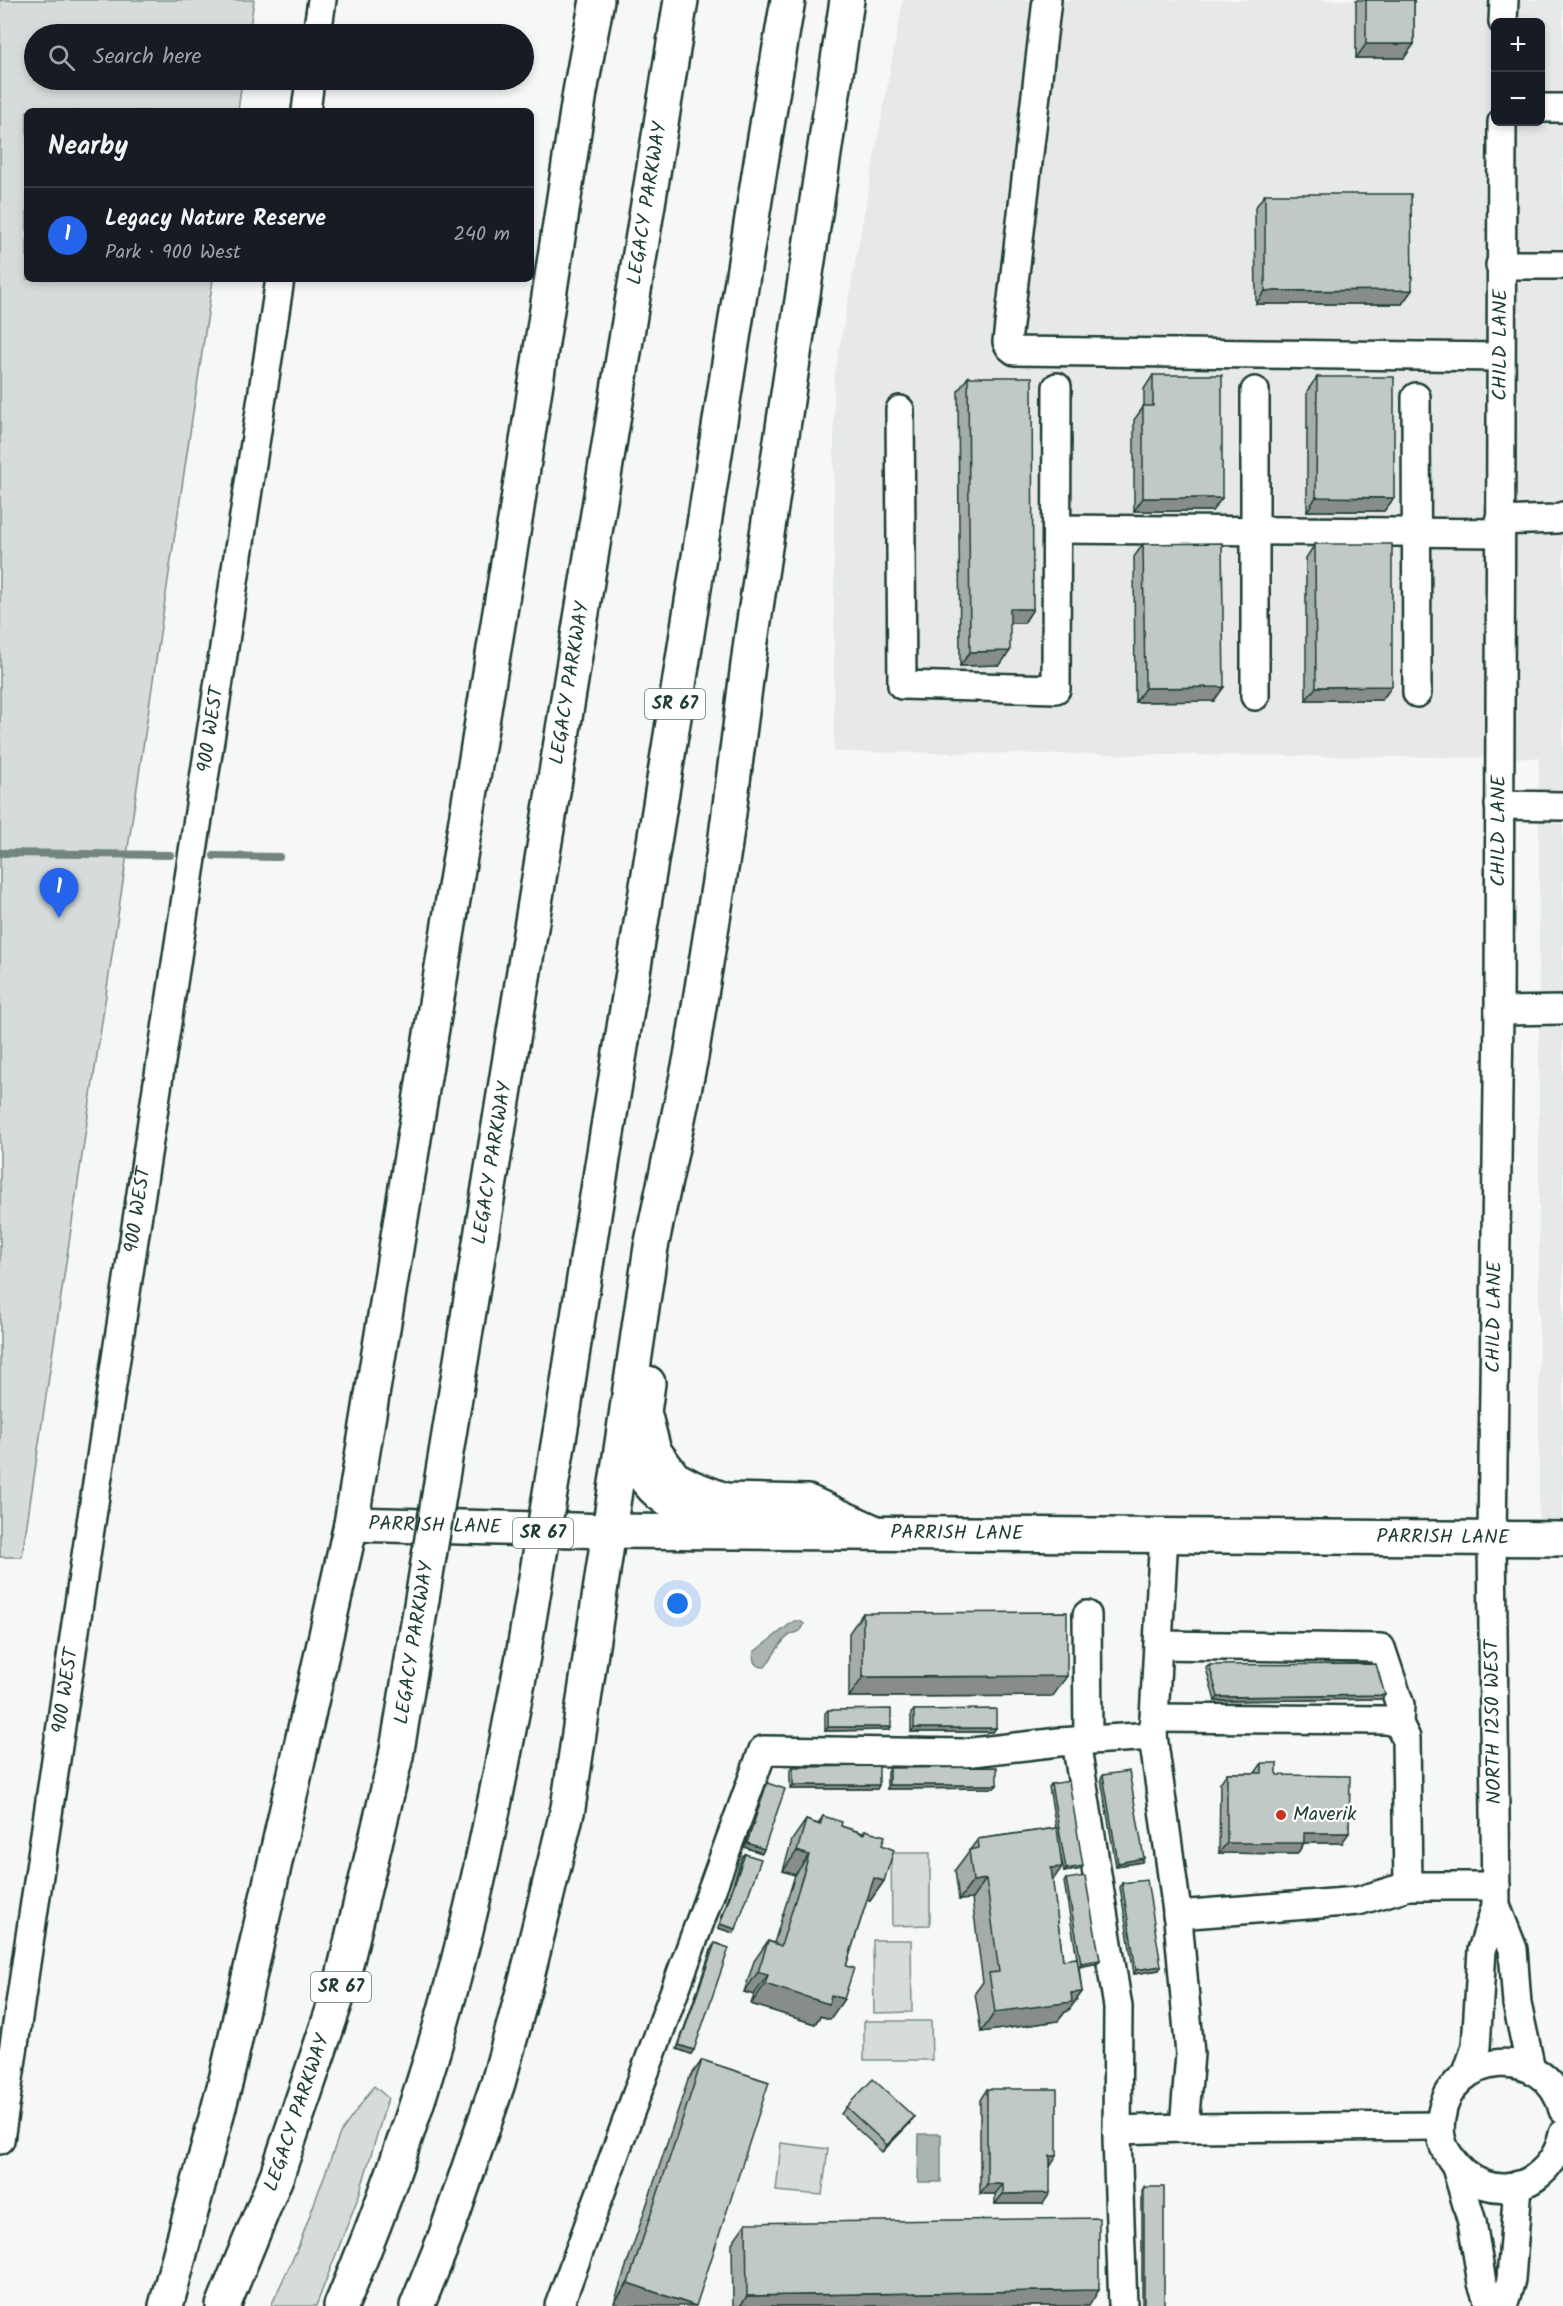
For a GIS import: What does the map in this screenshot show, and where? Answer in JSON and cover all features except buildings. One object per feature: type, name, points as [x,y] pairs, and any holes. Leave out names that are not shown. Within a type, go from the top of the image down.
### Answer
[{"type":"main road","points":[[166,2306],[226,2080],[351,1524],[516,513],[580,92],[597,0]]},
{"type":"main road","name":"LEGACY PARKWAY","points":[[223,2306],[277,2175],[340,1989],[396,1756],[681,0]]},
{"type":"main road","name":"SR 67","points":[[341,2306],[359,2265],[403,2145],[444,2016],[472,1905],[523,1656],[788,0]]},
{"type":"main road","points":[[847,0],[751,641],[725,844],[691,1057],[644,1412],[654,1451],[674,1478],[693,1488],[725,1500],[808,1502],[876,1533]]},
{"type":"main road","points":[[417,2306],[444,2240],[498,2083],[530,1966],[568,1809],[651,1247],[691,1057]]},
{"type":"main road","points":[[625,1427],[629,1448],[637,1464],[652,1487],[668,1502],[695,1514],[766,1532]]},
{"type":"main road","name":"PARRISH LANE","points":[[351,1524],[610,1531],[1563,1539]]},
{"type":"street","points":[[318,24],[322,0]]},
{"type":"street","points":[[1047,0],[1007,342],[1010,347],[1016,351],[1500,357]]},
{"type":"street","points":[[1503,18],[1504,0]]},
{"type":"street","points":[[306,108],[309,90]]},
{"type":"street","points":[[1545,108],[1563,108]]},
{"type":"street","name":"CHILD LANE","points":[[1492,1538],[1499,1011],[1502,126]]},
{"type":"street","points":[[1500,266],[1563,265]]},
{"type":"street","name":"900 WEST","points":[[0,2140],[90,1526],[280,282]]},
{"type":"street","points":[[900,410],[902,685],[1056,689],[1057,387]]},
{"type":"street","points":[[1255,391],[1255,696]]},
{"type":"street","points":[[1416,397],[1417,693]]},
{"type":"street","points":[[1057,529],[1416,532],[1499,527],[1557,519],[1563,516]]},
{"type":"street","points":[[1499,805],[1563,806]]},
{"type":"street","points":[[1499,1011],[1563,1010]]},
{"type":"street","points":[[1164,1534],[1154,1727],[1191,2054],[1184,2128]]},
{"type":"street","name":"NORTH 1250 WEST","points":[[1467,2073],[1476,2047],[1482,1950],[1496,1896],[1492,1538]]},
{"type":"street","points":[[1087,1615],[1082,1741],[1118,2007],[1117,2130],[1123,2306]]},
{"type":"street","points":[[1158,1645],[1381,1648],[1400,1705],[1399,1724],[1406,1738],[1408,1886]]},
{"type":"street","points":[[559,2306],[762,1750],[963,1753],[1082,1741],[1154,1727],[1387,1720],[1399,1724]]},
{"type":"street","points":[[1177,1915],[1358,1901],[1408,1886],[1496,1896]]},
{"type":"street","name":"NORTH 1250 WEST","points":[[1496,1896],[1513,1949],[1517,2004],[1531,2069]]},
{"type":"street","points":[[1563,2109],[1551,2086],[1531,2069],[1516,2064],[1498,2063],[1467,2073],[1453,2086],[1442,2107],[1440,2126],[1444,2148],[1456,2167],[1467,2177],[1487,2185],[1506,2187],[1530,2181],[1558,2160],[1563,2134]]},
{"type":"street","points":[[1117,2130],[1440,2126]]},
{"type":"street","points":[[1456,2167],[1472,2222],[1482,2283],[1490,2306]]},
{"type":"street","points":[[1503,2306],[1511,2280],[1518,2185]]},
{"type":"shaded area","points":[[0,0],[254,0],[250,24],[24,24],[24,90],[241,90],[238,108],[24,108],[24,282],[213,282],[22,1557],[0,1557]]},
{"type":"shaded area","points":[[903,0],[1563,0],[1563,1523],[1539,1523],[1539,758],[834,752],[834,378]]},
{"type":"shaded area","points":[[794,1621],[804,1624],[802,1629],[783,1641],[765,1667],[757,1665],[753,1659],[754,1652]]},
{"type":"shaded area","points":[[891,1853],[930,1853],[930,1925],[892,1926]]},
{"type":"shaded area","points":[[873,1940],[911,1940],[912,2012],[874,2013]]},
{"type":"shaded area","points":[[864,2021],[931,2021],[932,2060],[864,2060]]},
{"type":"shaded area","points":[[374,2086],[388,2098],[359,2195],[316,2306],[271,2306],[299,2245],[340,2133]]},
{"type":"shaded area","points":[[919,2134],[941,2134],[941,2182],[918,2182]]},
{"type":"shaded area","points":[[781,2143],[828,2149],[822,2195],[776,2191]]},
{"type":"waterway","points":[[0,853],[170,855]]},
{"type":"waterway","points":[[214,856],[279,857]]},
{"type":"place","name":"Legacy Nature Reserve","points":[[59,918]]},
{"type":"place","name":"Maverik","points":[[1281,1815]]}]
